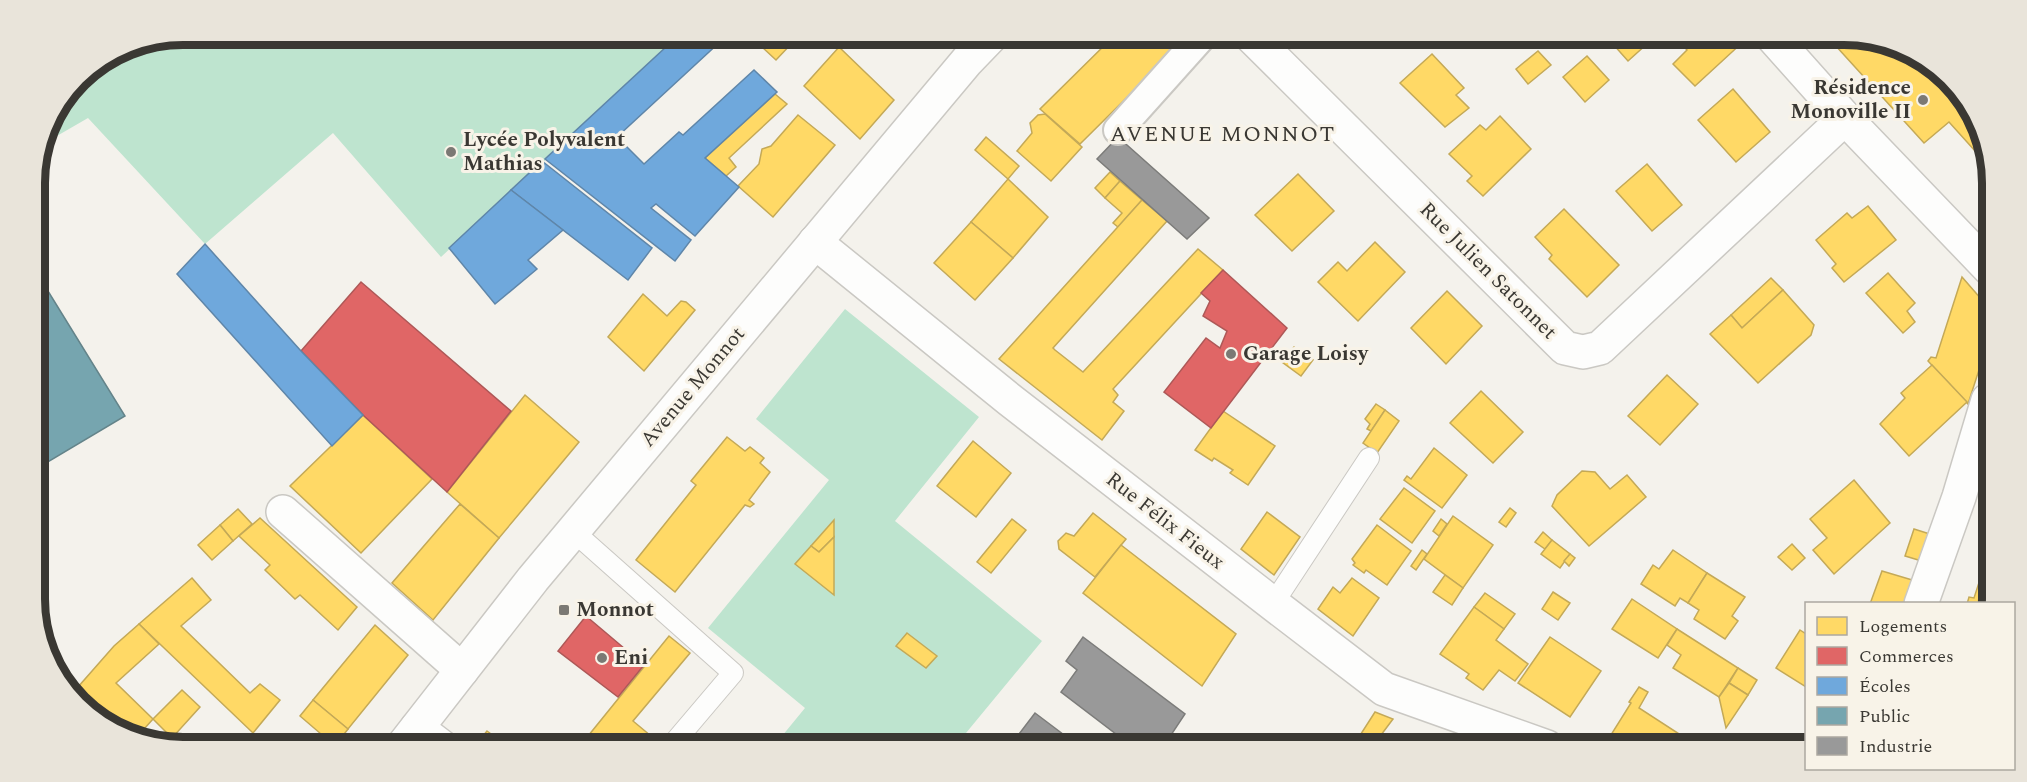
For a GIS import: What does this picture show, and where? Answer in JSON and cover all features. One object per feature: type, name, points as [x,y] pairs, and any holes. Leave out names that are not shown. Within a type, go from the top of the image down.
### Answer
[{"type":"street","name":"Avenue Monnot","points":[[410,737],[573,531],[982,45]]},
{"type":"street","points":[[1118,130],[1194,45]]},
{"type":"street","name":"Rue Julien Satonnet","points":[[1260,45],[1565,348],[1583,352],[1600,348],[1845,118]]},
{"type":"street","points":[[1780,45],[1845,118],[1982,262]]},
{"type":"street","name":"Rue Félix Fieux","points":[[815,242],[1001,393],[1384,688],[1519,737]]},
{"type":"street","points":[[1921,602],[1959,497],[1982,420]]},
{"type":"street","points":[[284,512],[462,670]]},
{"type":"lane","points":[[1273,604],[1369,458]]},
{"type":"lane","points":[[573,531],[733,673],[679,737]]},
{"type":"green space","name":"Lycée Polyvalent Mathias","points":[[174,45],[669,45],[441,257],[333,133],[205,244],[88,118],[53,138],[68,107],[99,74],[130,56]]},
{"type":"green space","points":[[845,309],[979,417],[895,521],[1042,641],[966,733],[971,737],[781,737],[805,708],[708,628],[829,480],[756,419]]},
{"type":"building: Logements","points":[[764,45],[790,45],[776,60],[762,47]]},
{"type":"building: Logements","points":[[1105,45],[1180,45],[1080,144],[1040,109]]},
{"type":"building: Logements","points":[[1614,45],[1646,45],[1628,61]]},
{"type":"building: Logements","points":[[1683,45],[1740,45],[1695,86],[1673,64],[1687,50]]},
{"type":"building: Logements","name":"Résidence Monoville II","points":[[1835,45],[1853,45],[1888,52],[1928,74],[1953,99],[1963,114],[1979,155],[1949,122],[1924,143]]},
{"type":"building: Logements","points":[[839,47],[894,100],[860,139],[804,86]]},
{"type":"building: Logements","points":[[1538,51],[1551,65],[1528,84],[1516,69]]},
{"type":"building: Logements","points":[[1432,54],[1464,88],[1456,95],[1469,108],[1445,127],[1400,83]]},
{"type":"building: Logements","points":[[1587,56],[1609,80],[1585,102],[1563,77]]},
{"type":"building: Logements","points":[[1733,89],[1770,132],[1736,162],[1698,120]]},
{"type":"building: Logements","points":[[775,94],[787,104],[729,158],[736,167],[726,176],[705,158]]},
{"type":"building: Logements","points":[[1045,114],[1082,147],[1051,181],[1017,151],[1032,133],[1030,123],[1038,115]]},
{"type":"building: Logements","points":[[798,115],[835,145],[773,217],[738,186],[759,164],[762,149],[771,146]]},
{"type":"building: Logements","points":[[1500,116],[1531,149],[1483,196],[1467,181],[1472,176],[1449,154],[1480,125],[1486,130]]},
{"type":"building: Logements","points":[[986,137],[1019,166],[1008,179],[975,150]]},
{"type":"building: Logements","points":[[1647,164],[1682,205],[1652,231],[1616,191]]},
{"type":"building: Logements","points":[[1110,172],[1120,181],[1105,198],[1095,188]]},
{"type":"building: Logements","points":[[1298,174],[1334,211],[1292,251],[1255,215]]},
{"type":"building: Logements","points":[[1008,179],[1048,217],[1013,258],[971,222]]},
{"type":"building: Logements","points":[[1120,181],[1142,200],[1118,227],[1113,223],[1122,213],[1105,198]]},
{"type":"building: Logements","points":[[1142,200],[1167,221],[1053,348],[1055,350],[1083,372],[1198,249],[1223,270],[1113,389],[1118,395],[1113,402],[1124,411],[1102,440],[999,359]]},
{"type":"building: Logements","points":[[1868,206],[1896,240],[1844,282],[1832,268],[1836,264],[1816,240],[1847,213],[1852,218]]},
{"type":"building: Logements","points":[[1564,209],[1619,265],[1587,297],[1549,259],[1552,255],[1535,237]]},
{"type":"building: Logements","points":[[971,222],[1013,258],[975,300],[934,263]]},
{"type":"building: Logements","points":[[1375,242],[1405,272],[1358,321],[1318,282],[1338,262],[1347,271]]},
{"type":"building: Logements","points":[[1888,273],[1915,303],[1907,311],[1915,322],[1903,333],[1866,293]]},
{"type":"building: Logements","points":[[1962,277],[1982,300],[1982,361],[1968,404],[1928,361],[1931,357],[1936,358]]},
{"type":"building: Logements","points":[[1771,278],[1783,290],[1742,328],[1731,315]]},
{"type":"building: Logements","points":[[1783,290],[1814,325],[1811,335],[1758,383],[1710,334],[1731,315],[1742,328]]},
{"type":"building: Logements","points":[[1447,291],[1482,326],[1446,364],[1411,328]]},
{"type":"building: Logements","points":[[643,294],[667,316],[681,301],[686,302],[695,310],[644,371],[608,337]]},
{"type":"building: Logements","points":[[1294,347],[1313,360],[1301,376],[1282,362]]},
{"type":"building: Logements","points":[[1932,365],[1967,402],[1909,456],[1880,424],[1905,398],[1901,393]]},
{"type":"building: Logements","points":[[1667,375],[1698,404],[1660,445],[1628,416]]},
{"type":"building: Logements","points":[[1481,391],[1523,432],[1493,463],[1450,423]]},
{"type":"building: Logements","points":[[525,395],[579,442],[499,538],[447,492]]},
{"type":"building: Logements","points":[[1376,404],[1385,410],[1371,431],[1367,429],[1370,424],[1365,419]]},
{"type":"building: Logements","points":[[1385,410],[1399,421],[1377,453],[1363,443]]},
{"type":"building: Logements","points":[[1223,411],[1275,446],[1248,485],[1230,473],[1233,470],[1214,458],[1212,461],[1195,450]]},
{"type":"building: Logements","points":[[363,415],[432,479],[361,553],[290,486]]},
{"type":"building: Logements","points":[[727,437],[745,451],[750,447],[764,458],[760,463],[770,472],[749,500],[754,504],[750,507],[745,505],[675,592],[636,560],[696,485],[691,481]]},
{"type":"building: Logements","points":[[973,441],[1011,473],[976,517],[937,486]]},
{"type":"building: Logements","points":[[1434,448],[1467,475],[1442,508],[1404,480],[1407,476],[1411,479]]},
{"type":"building: Logements","points":[[1582,471],[1595,472],[1610,489],[1627,475],[1646,497],[1589,546],[1552,506],[1557,495]]},
{"type":"building: Logements","points":[[1854,480],[1890,523],[1834,574],[1813,550],[1827,538],[1810,519]]},
{"type":"building: Logements","points":[[1404,488],[1435,511],[1412,543],[1380,519]]},
{"type":"building: Logements","points":[[460,504],[499,538],[433,620],[392,583]]},
{"type":"building: Logements","points":[[1510,508],[1516,513],[1506,527],[1499,522]]},
{"type":"building: Logements","points":[[238,509],[252,524],[233,541],[220,525]]},
{"type":"building: Logements","points":[[1267,512],[1300,537],[1274,575],[1241,549]]},
{"type":"building: Logements","points":[[1093,513],[1126,539],[1095,577],[1059,549],[1058,541],[1066,533],[1074,536]]},
{"type":"building: Logements","points":[[1453,516],[1493,545],[1463,588],[1424,559]]},
{"type":"building: Logements","points":[[260,518],[357,607],[338,630],[300,595],[295,599],[265,570],[270,565],[239,536]]},
{"type":"building: Logements","points":[[1012,519],[1026,530],[991,573],[977,562]]},
{"type":"building: Logements","points":[[1441,519],[1447,524],[1439,536],[1433,531]]},
{"type":"building: Logements","points":[[834,520],[834,537],[819,552],[811,546]]},
{"type":"building: Logements","points":[[220,525],[233,541],[212,560],[198,545]]},
{"type":"building: Logements","points":[[1377,525],[1411,551],[1387,585],[1366,570],[1364,573],[1353,565],[1355,563],[1352,559]]},
{"type":"building: Logements","points":[[1914,529],[1933,535],[1925,562],[1905,556]]},
{"type":"building: Logements","points":[[1543,532],[1552,540],[1545,549],[1535,542]]},
{"type":"building: Logements","points":[[834,537],[834,595],[795,564],[811,546],[819,552]]},
{"type":"building: Logements","points":[[1552,540],[1570,554],[1560,568],[1541,554]]},
{"type":"building: Logements","points":[[1792,544],[1805,558],[1792,570],[1778,557]]},
{"type":"building: Logements","points":[[1121,545],[1236,634],[1202,686],[1083,593]]},
{"type":"building: Logements","points":[[1422,550],[1427,554],[1416,570],[1411,566]]},
{"type":"building: Logements","points":[[1673,550],[1707,573],[1688,603],[1680,598],[1675,606],[1641,584],[1653,565],[1659,569]]},
{"type":"building: Logements","points":[[1570,554],[1575,558],[1569,566],[1564,561]]},
{"type":"building: Logements","points":[[1882,571],[1919,582],[1913,602],[1871,602]]},
{"type":"building: Logements","points":[[1707,573],[1745,597],[1732,616],[1738,621],[1725,639],[1694,619],[1699,610],[1688,603]]},
{"type":"building: Logements","points":[[1982,573],[1982,602],[1968,602],[1969,597],[1974,598]]},
{"type":"building: Logements","points":[[1445,575],[1463,588],[1452,605],[1433,592]]},
{"type":"building: Logements","points":[[192,578],[211,600],[181,626],[250,693],[260,684],[280,700],[253,733],[139,624]]},
{"type":"building: Logements","points":[[1352,578],[1379,598],[1353,636],[1318,609],[1333,587],[1340,593]]},
{"type":"building: Logements","points":[[1553,592],[1570,603],[1558,620],[1542,609]]},
{"type":"building: Logements","points":[[1485,593],[1515,614],[1504,629],[1474,607]]},
{"type":"building: Logements","points":[[1632,599],[1677,629],[1658,658],[1612,629]]},
{"type":"building: Logements","points":[[1474,607],[1504,629],[1496,640],[1528,664],[1515,681],[1499,670],[1483,690],[1466,678],[1469,674],[1440,654]]},
{"type":"building: Logements","points":[[139,624],[159,644],[116,683],[153,719],[142,731],[112,717],[78,687],[114,646]]},
{"type":"building: Logements","points":[[375,625],[408,655],[348,729],[313,700]]},
{"type":"building: Logements","points":[[1677,629],[1738,668],[1719,697],[1673,668],[1681,655],[1667,645]]},
{"type":"building: Logements","points":[[1800,630],[1805,633],[1805,686],[1776,668]]},
{"type":"building: Logements","points":[[907,633],[937,656],[926,668],[896,646]]},
{"type":"building: Logements","points":[[669,636],[690,653],[633,721],[652,737],[587,737]]},
{"type":"building: Logements","points":[[1550,637],[1601,671],[1570,717],[1518,683]]},
{"type":"building: Logements","points":[[1738,668],[1757,680],[1748,695],[1729,683]]},
{"type":"building: Logements","points":[[1729,683],[1748,695],[1726,728],[1719,697]]},
{"type":"building: Logements","points":[[1639,687],[1648,692],[1639,708],[1684,737],[1610,737],[1631,703],[1629,702]]},
{"type":"building: Logements","points":[[182,690],[200,707],[173,736],[170,736],[153,719]]},
{"type":"building: Logements","points":[[313,700],[348,729],[342,737],[324,737],[300,716]]},
{"type":"building: Logements","points":[[1375,712],[1393,719],[1380,737],[1359,737]]},
{"type":"building: Logements","points":[[487,731],[495,737],[482,737]]},
{"type":"building: Commerces","name":"Garage Loisy","points":[[1223,270],[1287,328],[1211,428],[1164,392],[1206,338],[1220,348],[1227,331],[1203,316],[1210,301],[1201,293]]},
{"type":"building: Commerces","points":[[361,282],[511,411],[447,492],[363,415],[301,351]]},
{"type":"building: Commerces","name":"Eni","points":[[586,616],[644,665],[618,697],[558,651]]},
{"type":"building: Commerces","points":[[76,685],[113,718],[92,703]]},
{"type":"building: Écoles","points":[[668,45],[717,45],[617,137],[644,164],[679,132],[683,135],[754,70],[777,92],[705,158],[739,187],[695,236],[656,204],[651,208],[691,240],[675,261],[545,159]]},
{"type":"building: Écoles","points":[[542,161],[652,248],[628,280],[511,190]]},
{"type":"building: Écoles","points":[[511,190],[563,230],[528,260],[537,269],[495,304],[449,248]]},
{"type":"building: Écoles","points":[[205,244],[301,351],[363,415],[332,446],[177,274]]},
{"type":"building: Public","points":[[45,286],[125,416],[45,464]]},
{"type":"building: Industrie","points":[[1118,137],[1209,218],[1187,239],[1097,159]]},
{"type":"building: Industrie","points":[[1083,637],[1185,714],[1170,737],[1120,737],[1061,692],[1077,670],[1066,661]]},
{"type":"building: Industrie","points":[[1035,713],[1067,737],[1017,737]]},
{"type":"place","name":"Résidence Monoville II","points":[[1923,100]]},
{"type":"place","name":"Lycée Polyvalent Mathias","points":[[451,152]]},
{"type":"place","name":"Garage Loisy","points":[[1231,354]]},
{"type":"place","name":"Monnot","points":[[564,610]]},
{"type":"place","name":"Eni","points":[[602,658]]},
{"type":"district","name":"AVENUE MONNOT","points":[[1223,134]]}]
